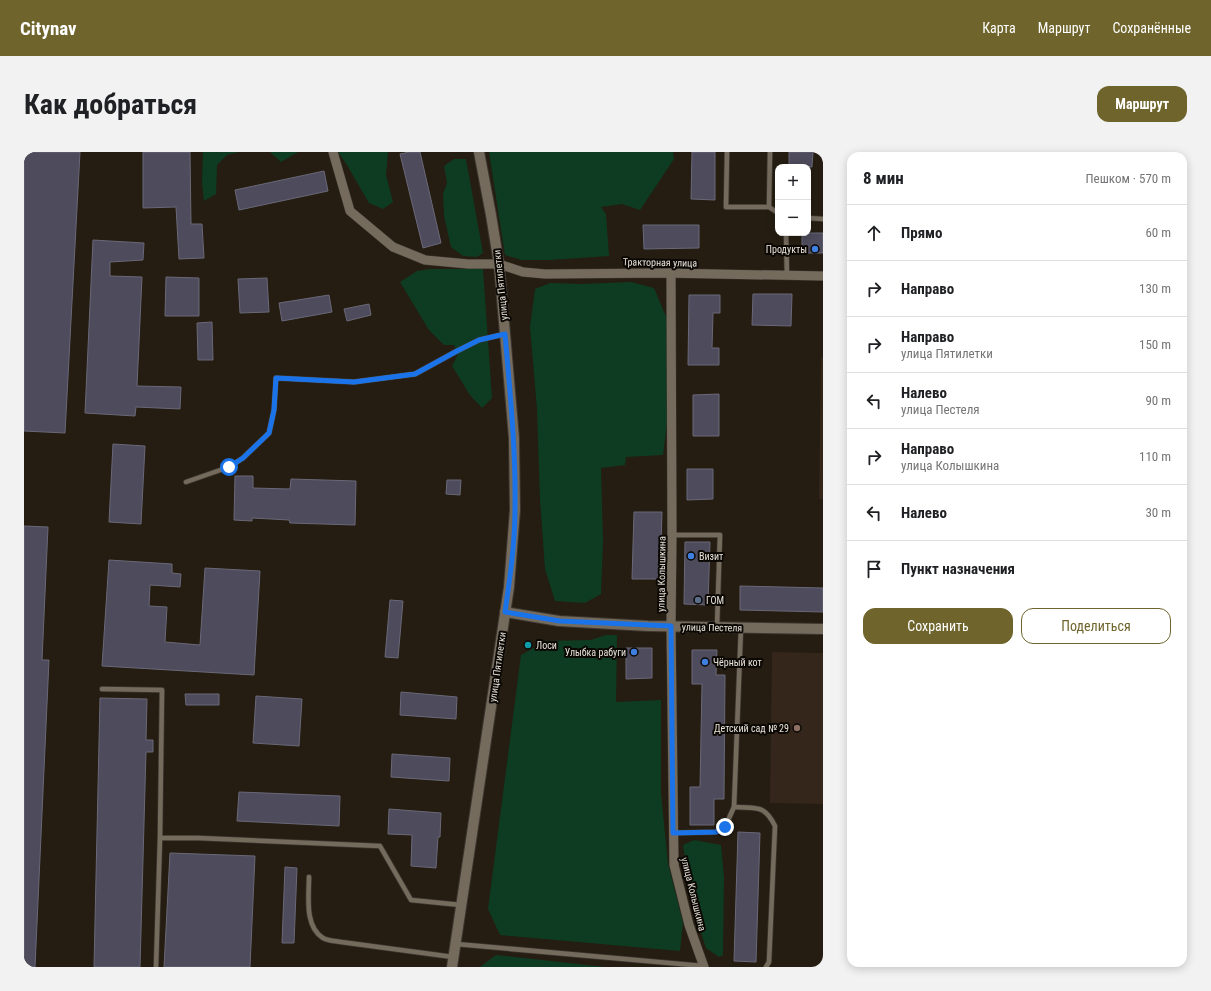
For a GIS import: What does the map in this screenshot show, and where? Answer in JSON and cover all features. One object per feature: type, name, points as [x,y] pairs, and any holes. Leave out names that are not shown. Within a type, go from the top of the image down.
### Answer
[{"type":"main road","name":"улица Пятилетки","points":[[453,962],[505,612],[514,536],[514,438],[499,264],[478,152]]},
{"type":"main road","name":"улица Пестеля","points":[[505,612],[560,621],[671,626],[823,629]]},
{"type":"street","name":"Тракторная улица","points":[[334,152],[350,211],[393,247],[426,260],[468,264],[499,264],[533,274],[671,273],[823,276]]},
{"type":"street","name":"улица Колышкина","points":[[671,273],[671,626],[674,865],[689,925],[704,966]]},
{"type":"lane","points":[[727,152],[726,207],[769,207],[775,211]]},
{"type":"lane","points":[[769,207],[770,152]]},
{"type":"lane","points":[[811,218],[823,219]]},
{"type":"lane","points":[[786,236],[787,276]]},
{"type":"lane","points":[[186,482],[229,467],[243,458],[269,433],[274,410],[276,378],[354,382],[415,374],[479,340],[505,334]]},
{"type":"lane","points":[[672,535],[720,535],[718,627]]},
{"type":"lane","points":[[673,833],[716,832],[725,827],[734,807],[741,627]]},
{"type":"lane","points":[[102,689],[162,690],[160,838],[156,967]]},
{"type":"lane","points":[[734,807],[761,809],[769,815],[775,826],[769,962],[766,967]]},
{"type":"lane","points":[[160,838],[198,838],[380,846],[410,900],[461,905]]},
{"type":"lane","points":[[309,877],[310,919],[315,931],[324,939],[453,962]]},
{"type":"lane","points":[[455,944],[704,966]]},
{"type":"shaded area","points":[[821,357],[823,357],[823,499],[819,499]]},
{"type":"shaded area","name":"Детский сад № 29","points":[[772,652],[823,653],[823,804],[770,803]]},
{"type":"green space","points":[[203,152],[239,152],[227,155],[217,165],[216,194],[204,201],[202,183]]},
{"type":"green space","points":[[270,152],[298,152],[281,162]]},
{"type":"green space","points":[[338,152],[388,152],[386,175],[393,202],[383,209],[369,203]]},
{"type":"green space","points":[[489,152],[673,152],[674,159],[640,210],[622,204],[601,207],[606,214],[609,256],[550,260],[522,260],[505,255]]},
{"type":"green space","points":[[454,159],[466,159],[483,253],[477,257],[463,256],[451,247],[444,216],[443,194],[447,183],[444,166]]},
{"type":"green space","points":[[430,269],[483,269],[492,398],[482,408],[470,395],[452,366],[458,354],[454,345],[444,345],[429,330],[400,282],[417,271]]},
{"type":"green space","points":[[631,282],[654,288],[667,319],[667,424],[663,455],[626,457],[625,465],[601,468],[603,541],[601,594],[585,603],[555,601],[545,569],[540,499],[537,409],[530,327],[535,289],[550,283],[581,284]]},
{"type":"green space","points":[[606,635],[617,635],[616,702],[661,700],[661,793],[668,864],[683,923],[680,951],[500,935],[488,909],[521,655],[546,641],[591,640]]},
{"type":"green space","points":[[694,840],[721,845],[724,877],[723,955],[719,957],[706,948],[692,905],[683,845]]},
{"type":"green space","points":[[496,955],[605,967],[480,967]]},
{"type":"building","points":[[24,152],[80,152],[65,433],[24,431]]},
{"type":"building","points":[[143,152],[190,152],[191,224],[202,224],[204,258],[179,259],[176,207],[143,208]]},
{"type":"building","points":[[420,152],[441,243],[423,248],[400,154]]},
{"type":"building","points":[[692,152],[715,152],[715,200],[691,199]]},
{"type":"building","points":[[789,152],[813,152],[812,167],[811,164],[789,164]]},
{"type":"building","points":[[324,171],[328,191],[239,210],[235,190]]},
{"type":"building","points":[[643,225],[699,225],[699,248],[644,249]]},
{"type":"building","points":[[811,233],[823,233],[823,253],[802,253],[802,236],[811,236]]},
{"type":"building","points":[[93,240],[144,243],[143,260],[110,262],[110,276],[142,277],[137,386],[181,387],[180,409],[136,407],[135,416],[85,413]]},
{"type":"building","points":[[166,277],[199,278],[199,316],[165,316]]},
{"type":"building","points":[[267,278],[269,312],[240,313],[238,279]]},
{"type":"building","points":[[753,294],[792,294],[791,326],[752,325]]},
{"type":"building","points":[[329,295],[332,312],[282,321],[279,303]]},
{"type":"building","points":[[689,295],[720,295],[720,313],[713,313],[712,348],[719,348],[719,365],[688,365]]},
{"type":"building","points":[[369,304],[371,315],[347,321],[344,309]]},
{"type":"building","points":[[212,322],[213,360],[198,360],[197,323]]},
{"type":"building","points":[[719,394],[719,436],[693,436],[693,395]]},
{"type":"building","points":[[113,444],[145,446],[141,524],[109,522]]},
{"type":"building","points":[[687,469],[713,469],[713,499],[687,500]]},
{"type":"building","points":[[235,476],[253,476],[253,488],[290,489],[291,479],[356,481],[355,525],[290,523],[289,520],[252,518],[252,521],[234,520]]},
{"type":"building","points":[[447,480],[461,480],[460,495],[446,494]]},
{"type":"building","points":[[634,512],[662,512],[660,579],[632,579]]},
{"type":"building","points":[[24,526],[48,527],[42,660],[49,660],[35,967],[24,967]]},
{"type":"building","points":[[685,542],[710,542],[708,605],[684,604]]},
{"type":"building","points":[[109,560],[172,564],[172,573],[181,574],[180,587],[150,585],[149,606],[167,607],[165,642],[200,645],[205,568],[260,571],[254,675],[102,666]]},
{"type":"building","points":[[740,586],[823,588],[823,612],[740,610]]},
{"type":"building","points":[[390,600],[403,601],[398,658],[385,657]]},
{"type":"building","points":[[626,648],[652,648],[652,678],[626,679]]},
{"type":"building","points":[[692,650],[717,650],[716,675],[725,675],[724,799],[714,799],[714,825],[690,825],[690,787],[700,787],[702,684],[692,684]]},
{"type":"building","points":[[401,692],[457,697],[456,719],[400,715]]},
{"type":"building","points":[[185,694],[219,694],[219,705],[186,705]]},
{"type":"building","points":[[256,696],[302,699],[299,746],[253,743]]},
{"type":"building","points":[[100,698],[147,699],[146,740],[153,740],[153,752],[146,752],[140,967],[94,967]]},
{"type":"building","points":[[392,754],[450,758],[449,781],[391,777]]},
{"type":"building","points":[[239,792],[340,796],[339,826],[237,821]]},
{"type":"building","points":[[389,809],[441,813],[436,868],[411,866],[412,835],[388,834]]},
{"type":"building","points":[[738,832],[760,833],[756,962],[734,961]]},
{"type":"building","points":[[170,853],[255,856],[250,967],[164,967]]},
{"type":"building","points":[[285,867],[297,868],[294,943],[282,943]]},
{"type":"place","name":"Продукты","points":[[815,249]]},
{"type":"place","name":"Визит","points":[[691,556]]},
{"type":"place","name":"ГОМ","points":[[698,600]]},
{"type":"place","name":"Лоси","points":[[528,645]]},
{"type":"place","name":"Улыбка рабуги","points":[[634,652]]},
{"type":"place","name":"Чёрный кот","points":[[705,662]]},
{"type":"place","name":"Детский сад № 29","points":[[797,728]]},
{"type":"route","points":[[229,467],[243,458],[269,433],[274,410],[276,378],[354,382],[415,374],[479,340],[505,334],[514,438],[515,482],[514,536],[505,612],[546,620],[671,626],[673,833],[716,832],[725,827]]}]
